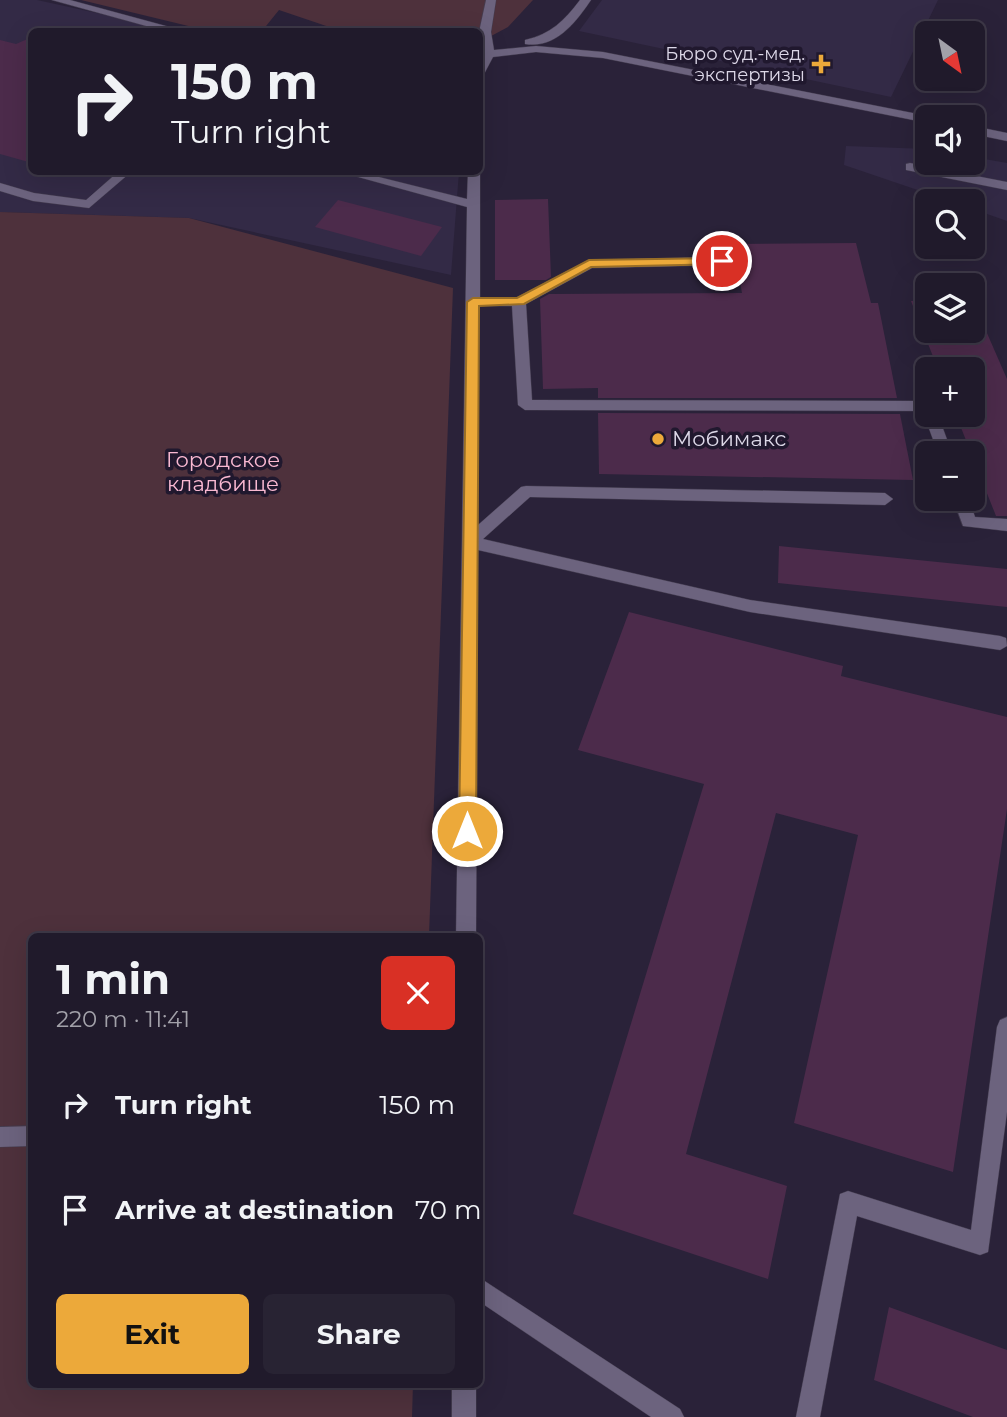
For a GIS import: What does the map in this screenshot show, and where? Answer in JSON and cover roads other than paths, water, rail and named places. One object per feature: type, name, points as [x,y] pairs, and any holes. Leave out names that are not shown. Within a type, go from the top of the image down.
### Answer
[{"type":"street","points":[[57,0],[167,28]]},
{"type":"street","points":[[483,66],[489,54],[485,32],[491,0]]},
{"type":"street","points":[[489,54],[511,44],[546,41],[567,25],[586,0]]},
{"type":"street","points":[[489,54],[536,49],[603,55],[915,116]]},
{"type":"street","points":[[985,132],[1007,137]]},
{"type":"street","points":[[910,167],[1007,187]]},
{"type":"street","points":[[0,187],[33,197],[89,204],[122,175]]},
{"type":"street","points":[[358,175],[474,205]]},
{"type":"street","points":[[466,933],[474,175]]},
{"type":"street","points":[[473,302],[519,302],[589,264],[722,261]]},
{"type":"street","points":[[519,302],[525,405],[915,406]]},
{"type":"street","points":[[470,542],[527,491],[885,499]]},
{"type":"street","points":[[965,511],[969,522],[1007,525]]},
{"type":"street","points":[[470,542],[750,606],[1000,643]]},
{"type":"street","points":[[808,1417],[848,1202],[980,1244],[1007,1027]]},
{"type":"street","points":[[0,1137],[28,1136]]},
{"type":"street","points":[[483,1291],[672,1417]]},
{"type":"street","points":[[464,1388],[464,1417]]},
{"type":"place","name":"Бюро суд.-мед. экспертизы","points":[[821,64]]},
{"type":"place","name":"Мобимакс","points":[[658,439]]},
{"type":"park label","name":"Городское кладбище","points":[[223,472]]}]
